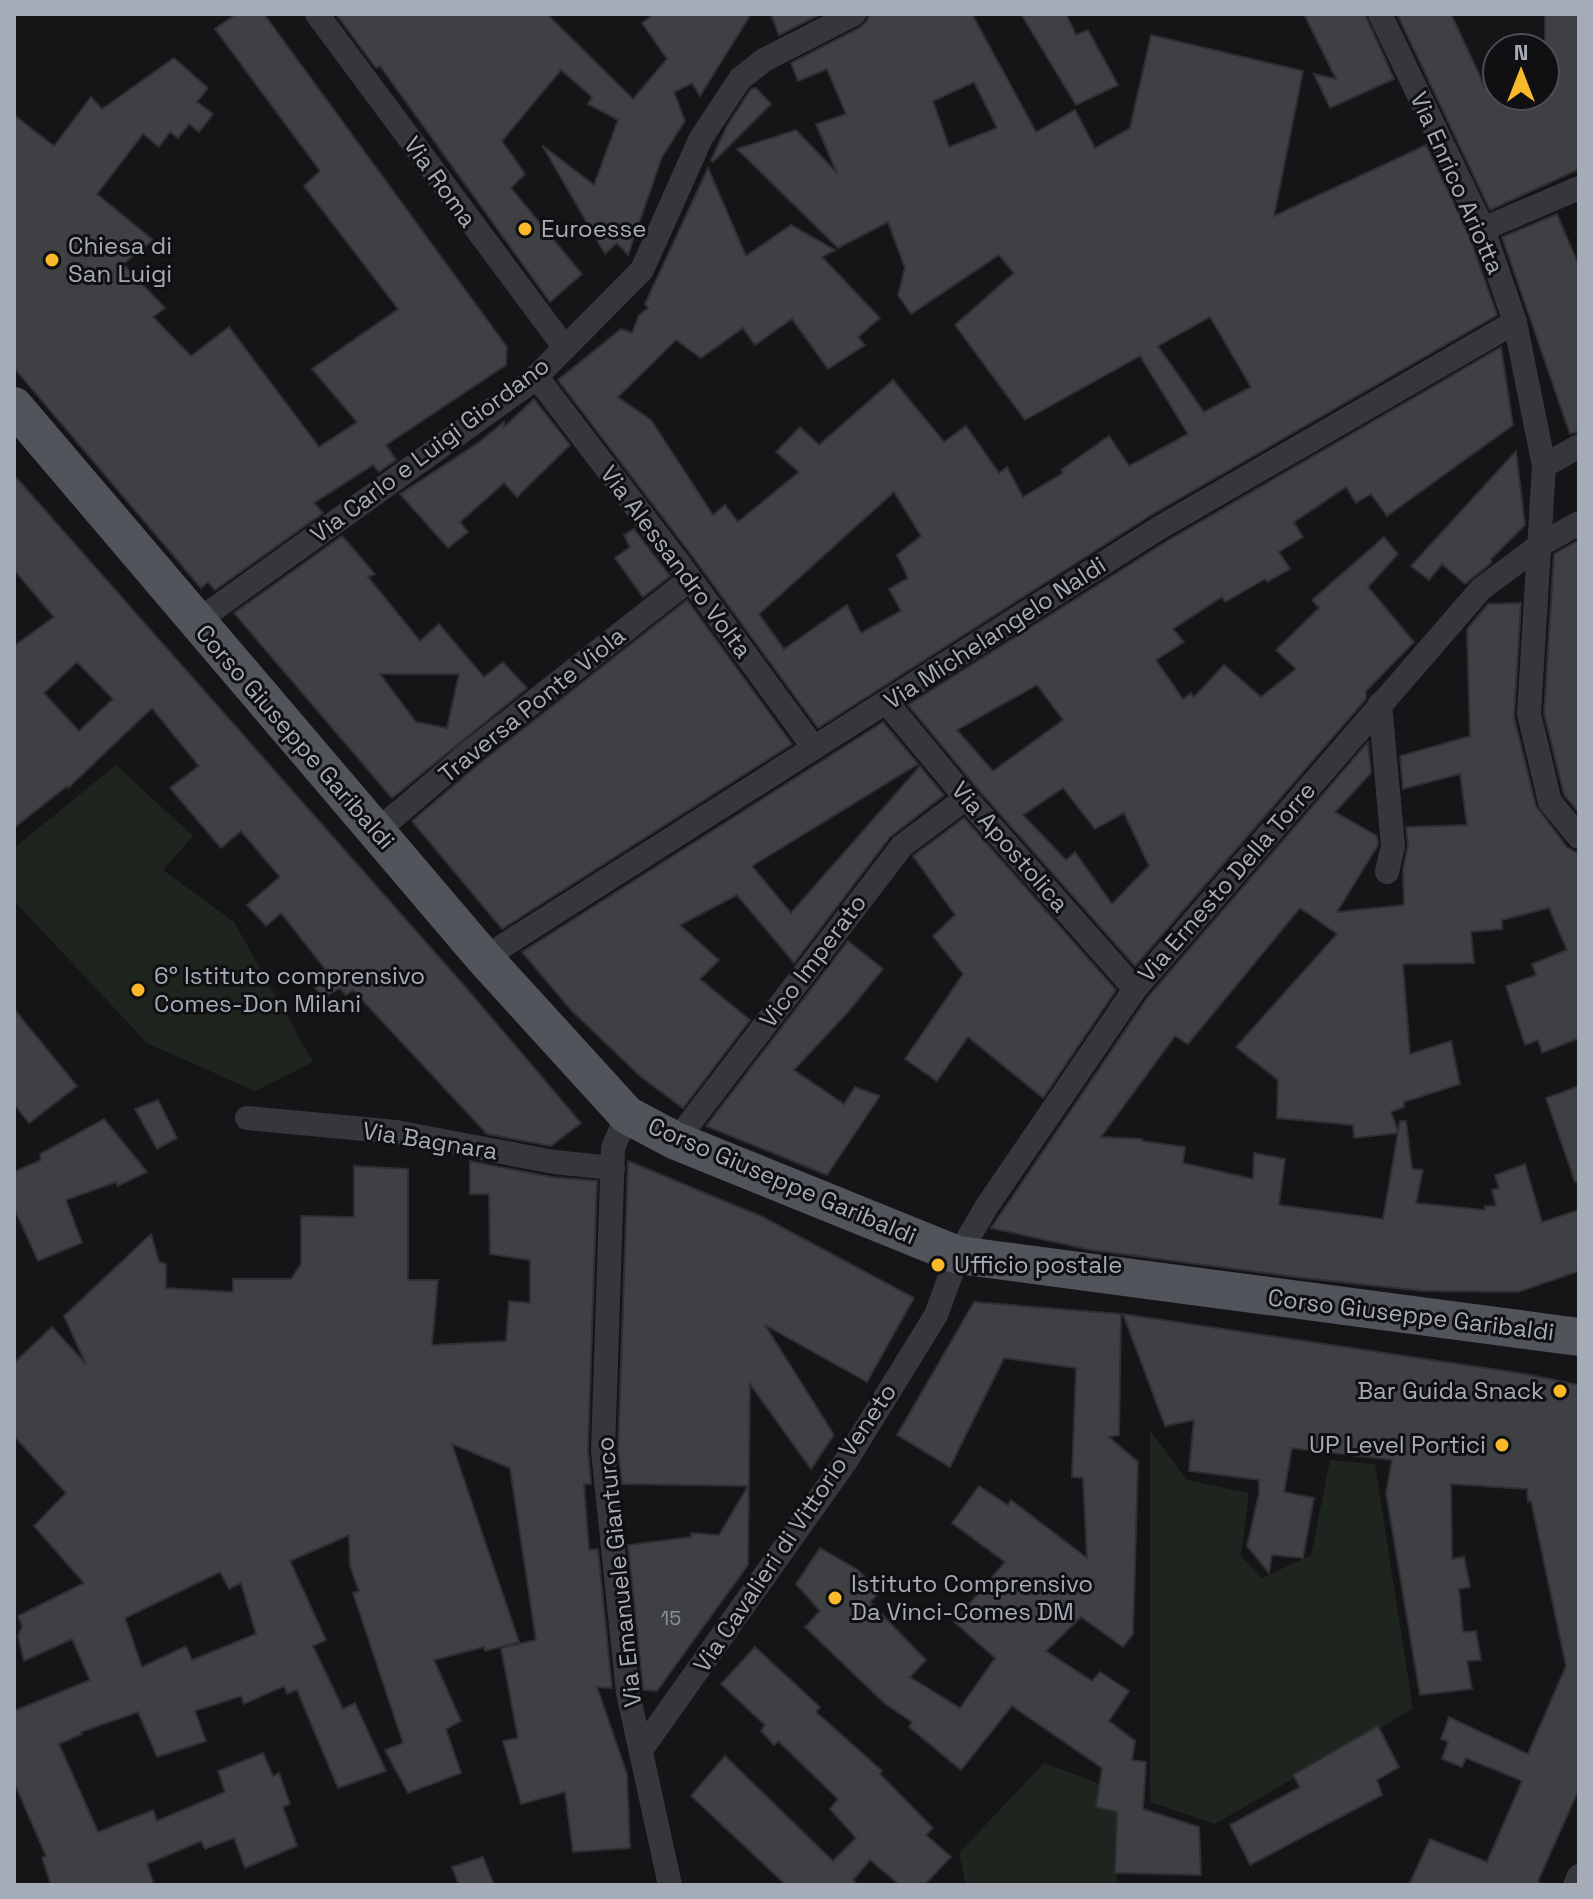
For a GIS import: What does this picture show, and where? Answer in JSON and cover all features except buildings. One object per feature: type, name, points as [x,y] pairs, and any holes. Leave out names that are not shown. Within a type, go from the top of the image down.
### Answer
[{"type":"main road","name":"Corso Giuseppe Garibaldi","points":[[14,406],[484,958],[627,1115],[676,1141],[958,1255],[1579,1337]]},
{"type":"street","name":"Via Roma","points":[[317,14],[565,348]]},
{"type":"street","name":"Via Carlo e Luigi Giordano","points":[[196,622],[536,376],[642,270],[701,138],[740,79],[764,60],[854,14]]},
{"type":"street","name":"Via Enrico Ariotta","points":[[1380,14],[1483,229],[1515,322],[1544,466],[1529,714],[1550,802],[1579,837]]},
{"type":"street","points":[[1483,229],[1579,188]]},
{"type":"street","name":"Via Michelangelo Naldi","points":[[484,958],[1159,528],[1515,322]]},
{"type":"street","name":"Via Alessandro Volta","points":[[536,376],[678,562],[814,748]]},
{"type":"street","points":[[1544,466],[1579,446]]},
{"type":"street","name":"Via Ernesto Della Torre","points":[[958,1255],[987,1206],[1135,989],[1481,589],[1540,545],[1579,523]]},
{"type":"street","name":"Traversa Ponte Viola","points":[[376,832],[471,751],[689,580]]},
{"type":"street","name":"Via Apostolica","points":[[887,703],[966,798],[1135,989]]},
{"type":"street","points":[[1380,704],[1393,846],[1387,872]]},
{"type":"street","name":"Vico Imperato","points":[[676,1141],[902,846],[966,798]]},
{"type":"street","name":"Via Emanuele Gianturco","points":[[627,1115],[613,1148],[603,1451],[628,1693],[670,1885]]},
{"type":"street","name":"Via Bagnara","points":[[247,1118],[396,1132],[554,1162],[613,1168]]},
{"type":"street","name":"Via Cavalieri di Vittorio Veneto","points":[[641,1750],[846,1461],[936,1315],[958,1255]]},
{"type":"street","points":[[1575,1885],[1579,1876]]},
{"type":"shaded area","points":[[116,765],[193,836],[163,870],[234,922],[313,1062],[255,1091],[147,1043],[14,901],[14,848]]},
{"type":"shaded area","points":[[1150,1430],[1187,1480],[1249,1493],[1241,1556],[1262,1578],[1311,1555],[1330,1460],[1375,1464],[1413,1709],[1215,1824],[1150,1802]]},
{"type":"shaded area","points":[[1044,1763],[1116,1790],[1117,1885],[966,1885],[959,1853]]},
{"type":"place","name":"Euroesse","points":[[525,229]]},
{"type":"place","name":"Chiesa di San Luigi","points":[[52,260]]},
{"type":"place","name":"6° Istituto comprensivo Comes-Don Milani","points":[[138,990]]},
{"type":"place","name":"Ufficio postale","points":[[938,1265]]},
{"type":"place","name":"Bar Guida Snack","points":[[1560,1391]]},
{"type":"place","name":"UP Level Portici","points":[[1502,1445]]},
{"type":"place","name":"Istituto Comprensivo Da Vinci-Comes DM","points":[[835,1598]]}]
